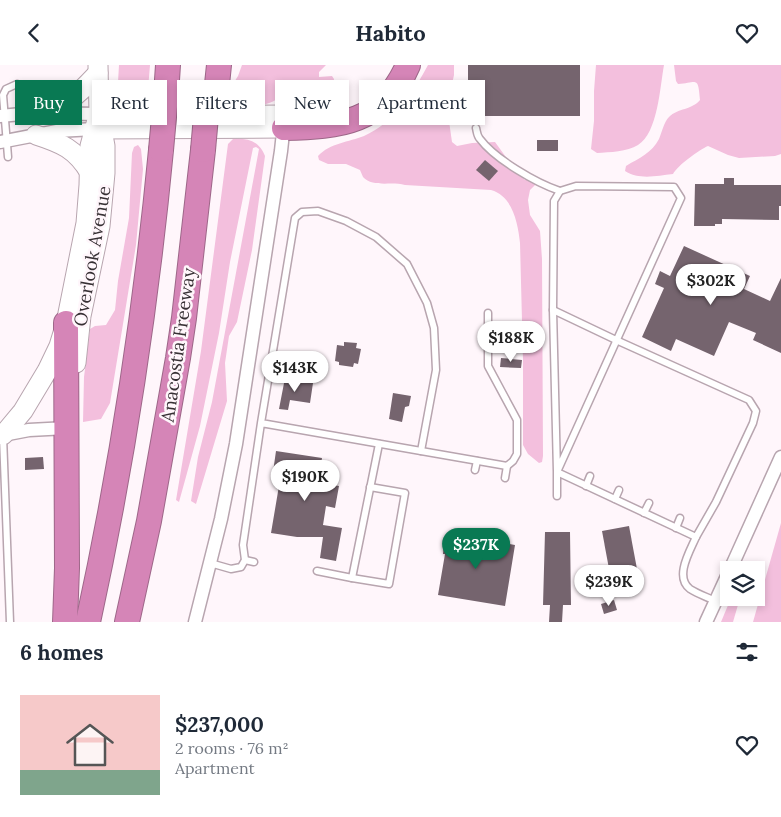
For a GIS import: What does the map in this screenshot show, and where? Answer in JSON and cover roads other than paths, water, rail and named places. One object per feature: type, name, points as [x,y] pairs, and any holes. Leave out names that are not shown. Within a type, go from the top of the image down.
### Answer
[{"type":"highway","points":[[88,622],[112,500],[135,361],[155,208],[168,65]]},
{"type":"highway","name":"Anacostia Freeway","points":[[210,65],[211,80]]},
{"type":"highway","points":[[215,80],[219,65]]},
{"type":"highway","points":[[349,108],[372,95],[384,83],[395,65]]},
{"type":"highway","points":[[349,121],[361,117],[389,96],[408,65]]},
{"type":"highway","name":"Anacostia Freeway","points":[[127,622],[159,464],[184,318],[209,125]]},
{"type":"highway","points":[[65,622],[68,428],[66,323]]},
{"type":"street","points":[[82,90],[98,69]]},
{"type":"street","points":[[2,116],[15,115]]},
{"type":"street","points":[[167,123],[275,121]]},
{"type":"street","points":[[3,142],[93,125]]},
{"type":"street","name":"Overlook Avenue","points":[[2,436],[23,411],[47,371],[59,346],[66,323],[86,223],[90,146],[99,125]]},
{"type":"street","name":"Overlook Avenue","points":[[68,428],[74,409],[77,347],[81,316],[101,215],[106,159],[99,125]]},
{"type":"street","points":[[195,622],[236,445],[283,125]]},
{"type":"street","points":[[36,135],[65,146],[80,158],[90,173]]},
{"type":"street","points":[[2,436],[29,430],[68,428]]},
{"type":"street","points":[[734,561],[781,457]]},
{"type":"street","points":[[706,622],[720,590]]},
{"type":"lane","points":[[8,157],[3,142],[2,116],[4,91],[9,86],[15,84]]},
{"type":"lane","points":[[476,128],[478,138],[489,149],[523,174],[542,185],[560,191],[576,186],[674,187],[681,197],[557,472]]},
{"type":"lane","points":[[557,496],[553,309],[554,201],[560,191]]},
{"type":"lane","points":[[210,563],[231,569],[241,567],[245,560],[243,545],[261,423],[295,218],[302,212],[318,211],[346,221],[376,237],[407,264],[427,303],[434,328],[436,370],[422,451]]},
{"type":"lane","points":[[553,309],[749,401],[756,411],[753,423],[716,503],[696,537],[685,561],[683,577],[688,588],[715,601]]},
{"type":"lane","points":[[488,313],[488,366],[517,420],[517,454],[507,466],[505,478]]},
{"type":"lane","points":[[261,423],[507,466]]},
{"type":"lane","points":[[2,436],[10,622]]},
{"type":"lane","points":[[352,578],[379,443]]},
{"type":"lane","points":[[475,471],[477,461]]},
{"type":"lane","points":[[557,472],[696,537]]},
{"type":"lane","points":[[586,486],[590,476]]},
{"type":"lane","points":[[317,571],[389,584],[404,493],[370,487]]},
{"type":"lane","points":[[615,499],[619,490]]},
{"type":"lane","points":[[644,513],[649,503]]},
{"type":"lane","points":[[676,528],[680,518]]},
{"type":"lane","points":[[245,560],[254,562]]}]
